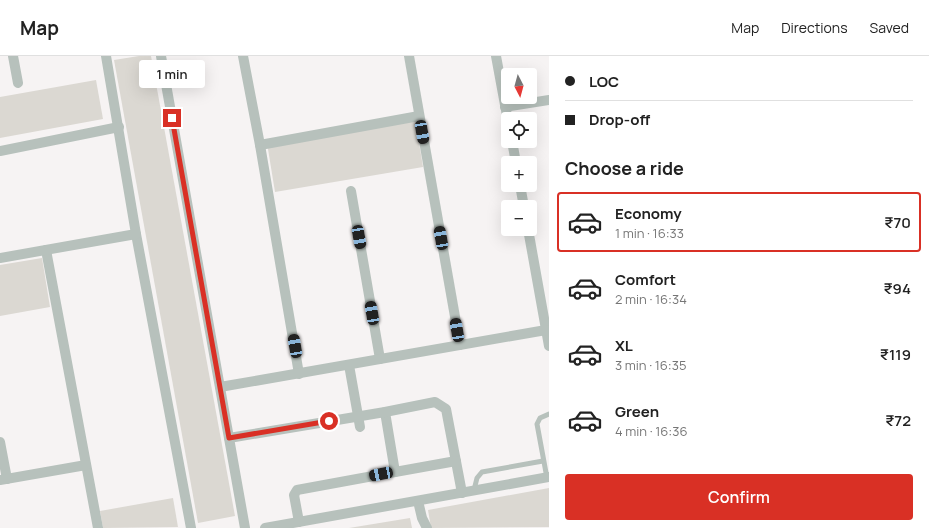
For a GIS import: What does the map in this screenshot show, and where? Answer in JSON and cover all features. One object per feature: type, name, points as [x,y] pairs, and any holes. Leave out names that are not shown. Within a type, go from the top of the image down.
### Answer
[{"type":"street","points":[[13,56],[18,83]]},
{"type":"street","points":[[106,56],[136,234],[191,528]]},
{"type":"street","points":[[161,56],[246,528]]},
{"type":"street","points":[[243,56],[300,374]]},
{"type":"street","points":[[409,56],[460,345]]},
{"type":"street","points":[[496,56],[507,112]]},
{"type":"street","points":[[506,107],[549,100]]},
{"type":"street","points":[[260,145],[419,116]]},
{"type":"street","points":[[0,151],[119,127]]},
{"type":"street","points":[[351,191],[380,359]]},
{"type":"street","points":[[0,258],[136,234]]},
{"type":"street","points":[[529,236],[549,346]]},
{"type":"street","points":[[46,250],[98,528]]},
{"type":"street","points":[[220,387],[546,330]]},
{"type":"street","points":[[348,365],[360,427]]},
{"type":"street","points":[[229,438],[385,412],[435,402],[446,409],[462,493]]},
{"type":"street","points":[[385,412],[395,472]]},
{"type":"street","points":[[0,442],[3,480],[86,465]]},
{"type":"street","points":[[299,522],[294,495],[297,490],[456,462]]},
{"type":"street","points":[[265,528],[548,477]]},
{"type":"street","points":[[418,501],[421,523],[426,528]]},
{"type":"lane","points":[[548,477],[543,461],[537,424],[540,418],[549,414]]},
{"type":"lane","points":[[474,490],[477,478],[482,472],[543,461]]},
{"type":"shaded area","points":[[139,56],[151,56],[235,516],[198,523],[114,60]]},
{"type":"shaded area","points":[[96,80],[103,119],[0,138],[0,97]]},
{"type":"shaded area","points":[[415,118],[423,167],[275,192],[267,143]]},
{"type":"shaded area","points":[[42,258],[50,307],[0,316],[0,265]]},
{"type":"shaded area","points":[[549,488],[549,527],[431,528],[428,510]]},
{"type":"shaded area","points":[[173,498],[178,527],[103,528],[100,511]]},
{"type":"shaded area","points":[[410,518],[412,528],[349,528]]},
{"type":"route","points":[[172,118],[229,438],[329,421]]}]
